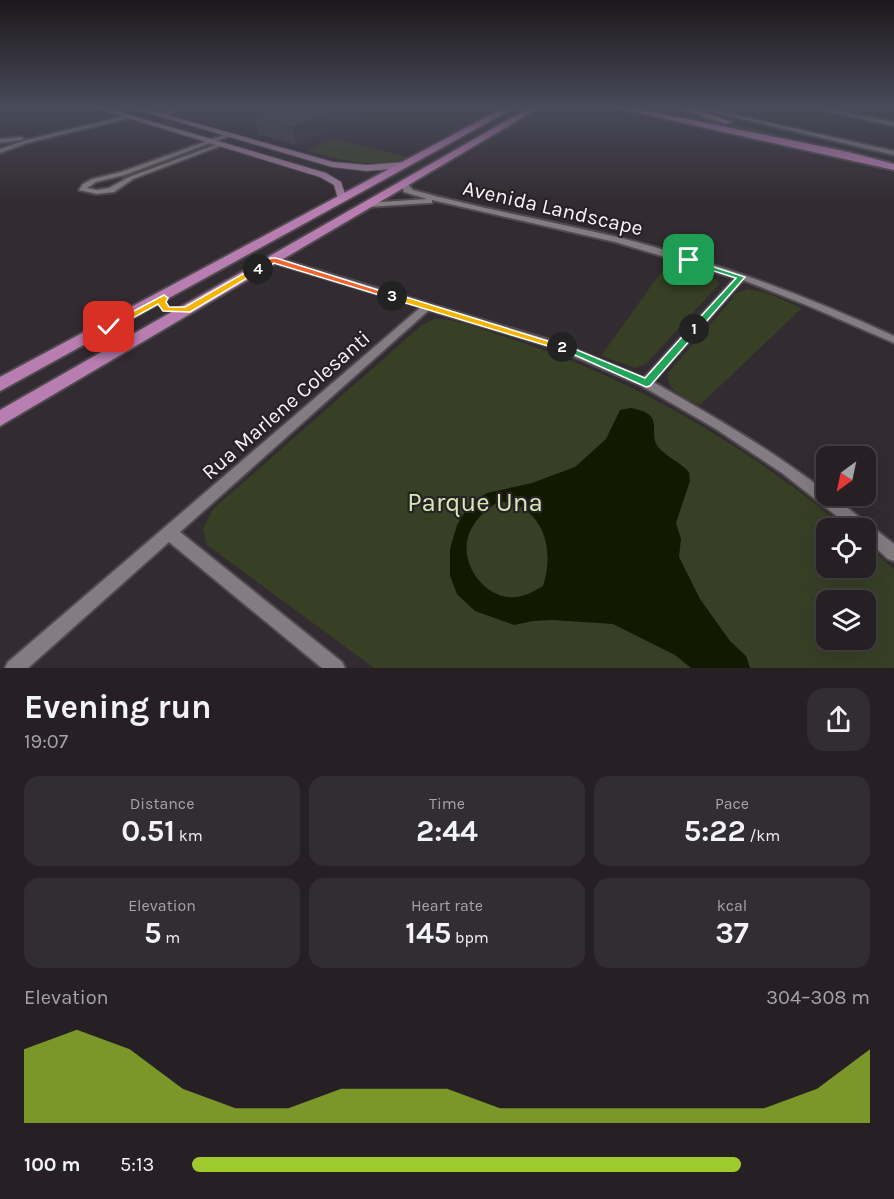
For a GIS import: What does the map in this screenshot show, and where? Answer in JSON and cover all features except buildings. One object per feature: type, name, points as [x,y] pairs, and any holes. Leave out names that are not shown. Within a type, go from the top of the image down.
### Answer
[{"type":"main road","points":[[0,385],[164,298],[453,139]]},
{"type":"main road","points":[[0,419],[480,139]]},
{"type":"main road","points":[[766,139],[859,158]]},
{"type":"main road","points":[[792,139],[894,167]]},
{"type":"main road","points":[[405,165],[420,168],[423,172]]},
{"type":"main road","points":[[164,298],[162,302],[166,309],[187,310]]},
{"type":"street","points":[[0,151],[35,139]]},
{"type":"street","points":[[201,139],[323,175],[338,184],[342,200]]},
{"type":"street","points":[[218,139],[123,174],[88,183],[83,190],[97,192],[111,190],[126,180],[220,145]]},
{"type":"street","points":[[244,139],[332,164],[367,168],[405,165]]},
{"type":"street","points":[[833,139],[894,153]]},
{"type":"street","points":[[178,154],[188,157]]},
{"type":"street","name":"Avenida Landscape","points":[[405,183],[410,192],[624,241],[741,277],[894,340]]},
{"type":"street","name":"Avenida Landscape","points":[[367,205],[440,200]]},
{"type":"street","points":[[274,260],[556,345],[646,383],[720,426],[787,469],[850,518]]},
{"type":"street","points":[[646,383],[741,277]]},
{"type":"street","name":"Rua Marlene Colesanti","points":[[14,668],[428,306]]},
{"type":"street","points":[[170,533],[336,668]]},
{"type":"street","points":[[876,539],[894,554]]},
{"type":"green space","points":[[335,139],[410,158],[382,164],[369,164],[306,151]]},
{"type":"green space","points":[[769,139],[792,139],[859,158]]},
{"type":"green space","points":[[669,261],[704,272],[720,283],[646,364],[635,368],[601,356]]},
{"type":"green space","points":[[748,289],[767,293],[802,308],[700,405],[683,397],[670,385],[668,373],[734,294]]},
{"type":"green space","name":"Parque Una","points":[[434,319],[461,322],[552,353],[642,393],[726,441],[767,468],[833,518],[816,518],[816,578],[876,578],[876,553],[894,569],[894,668],[374,668],[207,545],[203,529],[213,509],[422,325]]},
{"type":"shaded area","points":[[630,408],[649,414],[654,424],[654,435],[659,448],[689,472],[690,481],[676,523],[681,539],[679,557],[700,599],[730,641],[746,656],[750,668],[691,668],[675,655],[613,624],[552,620],[514,625],[475,611],[457,594],[450,576],[450,549],[457,525],[470,503],[487,493],[532,483],[575,467],[606,439],[620,410]],"holes":[[[500,501],[521,507],[532,515],[543,533],[546,544],[547,565],[543,586],[522,596],[508,597],[489,590],[475,574],[467,555],[469,534],[474,524],[490,507]]]},
{"type":"route","points":[[109,327],[164,298],[162,302],[166,309],[187,310],[274,260],[556,345],[646,383],[741,277],[689,260]]}]
